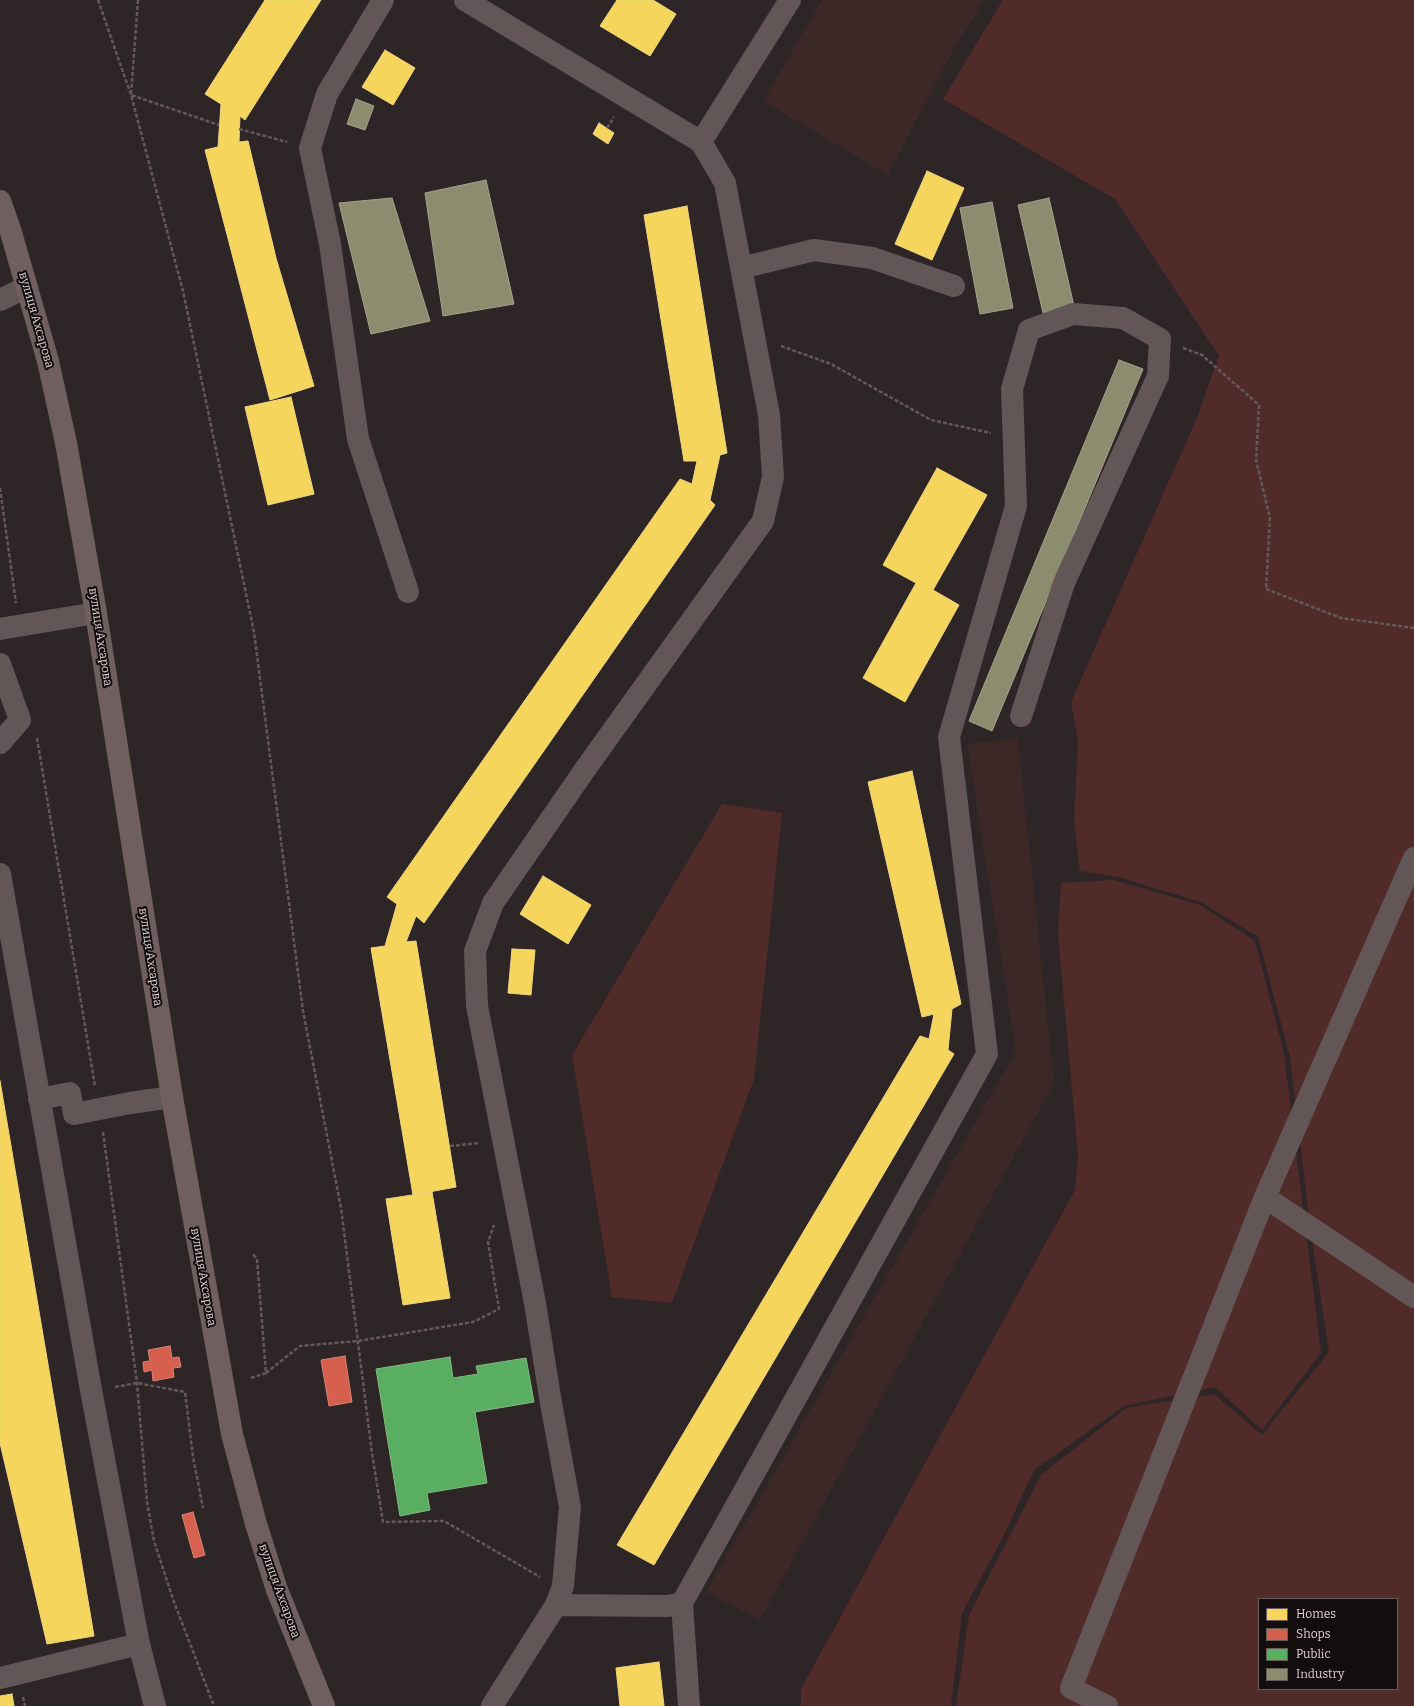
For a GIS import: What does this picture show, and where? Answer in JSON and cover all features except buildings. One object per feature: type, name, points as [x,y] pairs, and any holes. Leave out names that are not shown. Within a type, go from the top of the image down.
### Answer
[{"type":"main road","name":"вулиця Ахсарова","points":[[0,201],[48,361],[66,443],[96,613],[172,1097],[219,1369],[232,1434],[256,1524],[277,1590],[324,1706]]},
{"type":"street","points":[[383,0],[327,94],[310,148],[330,244],[358,439],[408,592]]},
{"type":"street","points":[[465,0],[701,142],[725,183],[769,415],[773,477],[763,521],[586,768],[494,903],[475,951],[477,1006],[535,1302],[570,1508],[560,1596],[492,1706]]},
{"type":"street","points":[[701,142],[790,0]]},
{"type":"street","points":[[741,268],[814,250],[872,258],[954,286]]},
{"type":"street","points":[[0,300],[27,288]]},
{"type":"street","points":[[689,1706],[682,1603],[987,1054],[949,737],[1016,506],[1012,389],[1029,330],[1073,314],[1123,318],[1160,339],[1158,376],[1064,584],[1021,716]]},
{"type":"street","points":[[0,629],[96,613]]},
{"type":"street","points":[[0,664],[20,720],[0,743]]},
{"type":"street","points":[[1107,1706],[1071,1688],[1265,1197],[1414,858]]},
{"type":"street","points":[[0,874],[92,1398],[139,1644],[155,1706]]},
{"type":"street","points":[[39,1099],[70,1094],[74,1114],[130,1103],[172,1097]]},
{"type":"street","points":[[1265,1197],[1414,1297]]},
{"type":"street","points":[[560,1596],[668,1606],[682,1603]]},
{"type":"street","points":[[0,1678],[139,1644]]},
{"type":"path","points":[[98,0],[131,96],[183,291],[254,632],[303,1011],[341,1208],[372,1453],[383,1522],[444,1521],[552,1584],[560,1596]]},
{"type":"path","points":[[131,96],[138,0]]},
{"type":"path","points":[[131,96],[219,125]]},
{"type":"path","points":[[239,128],[310,148]]},
{"type":"path","points":[[754,336],[831,364],[931,420],[1014,437]]},
{"type":"path","points":[[1160,339],[1202,355],[1259,405],[1256,460],[1270,518],[1266,589],[1341,618],[1414,628]]},
{"type":"path","points":[[450,1146],[482,1143]]},
{"type":"path","points":[[251,1378],[266,1373],[300,1346],[358,1341],[473,1322],[499,1308],[488,1242],[495,1223]]},
{"type":"path","points":[[252,1253],[257,1259],[266,1373]]},
{"type":"path","points":[[109,1388],[137,1383],[185,1392],[193,1457],[204,1508]]},
{"type":"shaded area","points":[[822,0],[984,0],[951,54],[888,175],[763,101]]},
{"type":"shaded area","points":[[1003,0],[1414,0],[1414,1706],[956,1706],[969,1615],[1041,1475],[1126,1408],[1214,1394],[1262,1435],[1329,1352],[1310,1227],[1290,1057],[1258,937],[1201,902],[1118,877],[1080,871],[1074,823],[1078,740],[1071,702],[1196,420],[1219,356],[1115,199],[943,99]]},
{"type":"shaded area","points":[[1018,739],[1054,1083],[760,1620],[706,1592],[1016,1051],[967,744]]},
{"type":"shaded area","points":[[722,804],[782,813],[754,1079],[672,1303],[612,1297],[572,1055]]},
{"type":"shaded area","points":[[1113,880],[1200,905],[1255,941],[1284,1053],[1321,1353],[1262,1430],[1215,1387],[1124,1406],[1034,1470],[1004,1535],[962,1613],[951,1706],[801,1706],[801,1689],[1075,1190],[1078,1155],[1058,935],[1061,883]]}]
